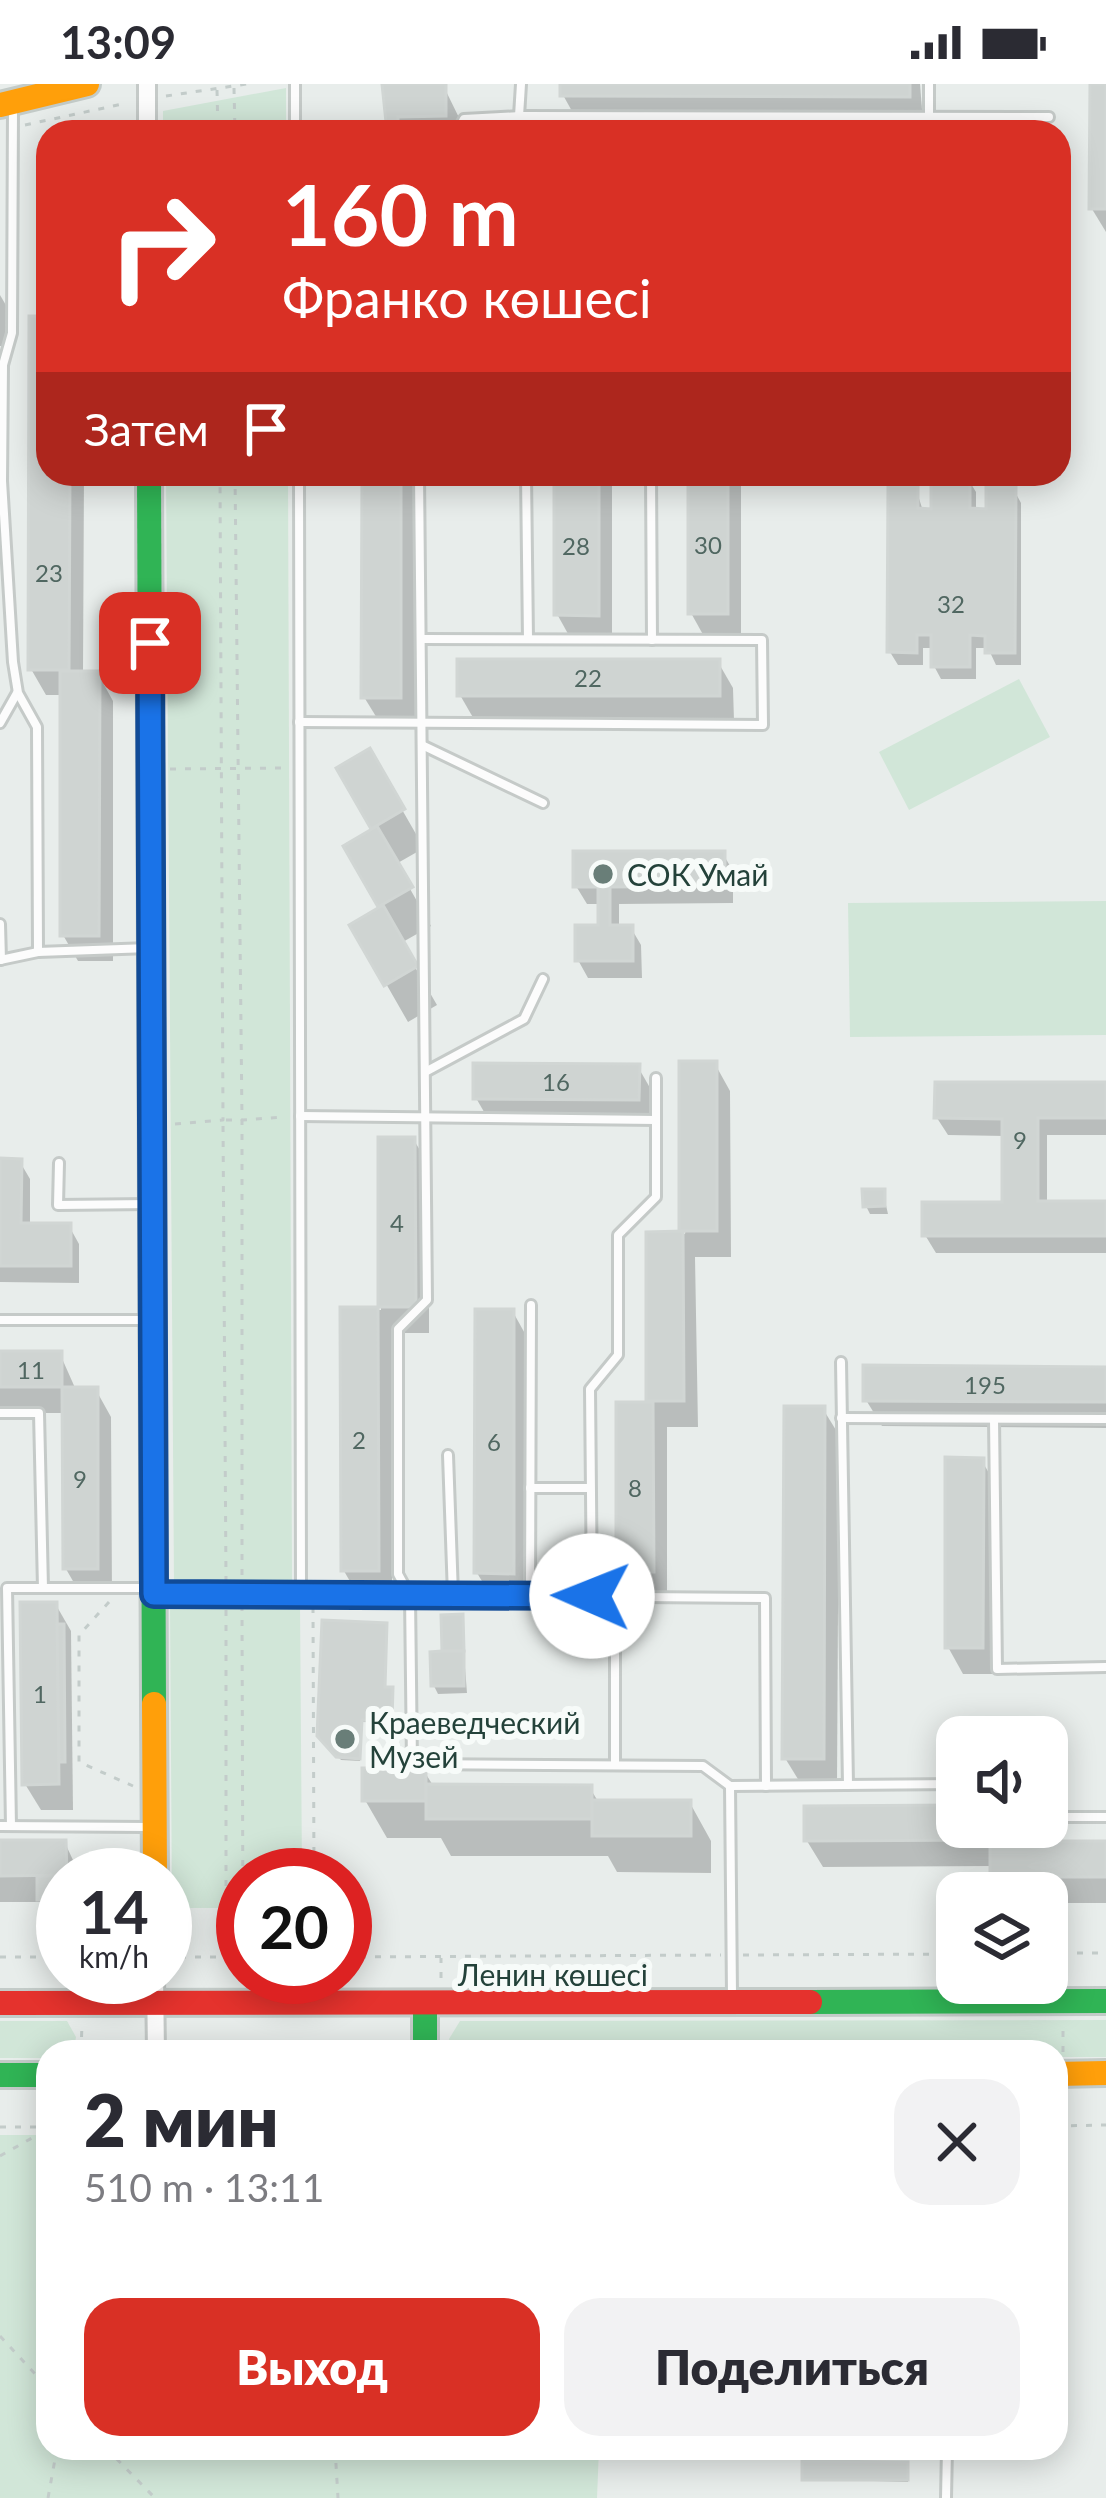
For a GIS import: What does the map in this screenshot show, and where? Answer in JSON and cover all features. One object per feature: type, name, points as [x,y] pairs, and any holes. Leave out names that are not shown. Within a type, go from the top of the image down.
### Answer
[{"type":"street","points":[[9,112],[87,84]]},
{"type":"street","points":[[149,486],[155,1848]]},
{"type":"street","name":"Ленин көшесі","points":[[192,1992],[425,2004],[936,2003]]},
{"type":"street","name":"Ленин көшесі","points":[[0,2003],[36,2000]]},
{"type":"street","name":"Ленин көшесі","points":[[1068,2002],[1106,2001]]},
{"type":"street","points":[[156,2004],[156,2040]]},
{"type":"street","points":[[425,2004],[425,2040]]},
{"type":"street","points":[[1068,2074],[1106,2073]]},
{"type":"street","points":[[0,2075],[36,2075]]},
{"type":"lane","points":[[295,84],[296,120]]},
{"type":"lane","points":[[520,84],[520,120]]},
{"type":"lane","points":[[929,84],[929,118]]},
{"type":"lane","points":[[9,112],[12,333],[3,365],[1,482],[18,693],[37,727],[38,952]]},
{"type":"lane","points":[[463,120],[520,116],[1049,117]]},
{"type":"lane","points":[[298,486],[301,1593]]},
{"type":"lane","points":[[419,486],[427,1300],[398,1329],[398,1574],[410,1596],[412,1764],[703,1766],[730,1786],[936,1784]]},
{"type":"lane","points":[[526,486],[528,640]]},
{"type":"lane","points":[[651,486],[652,640]]},
{"type":"lane","points":[[299,722],[763,725],[762,640],[422,639]]},
{"type":"lane","points":[[0,723],[18,693]]},
{"type":"lane","points":[[424,746],[543,803]]},
{"type":"lane","points":[[0,924],[0,960],[38,952],[151,948]]},
{"type":"lane","points":[[426,1072],[524,1019],[543,979]]},
{"type":"lane","points":[[592,1596],[590,1389],[618,1355],[618,1235],[656,1197],[656,1078]]},
{"type":"lane","points":[[300,1116],[656,1120]]},
{"type":"lane","points":[[58,1163],[58,1204],[152,1204]]},
{"type":"lane","points":[[530,1595],[531,1305]]},
{"type":"lane","points":[[0,1320],[152,1320]]},
{"type":"lane","points":[[841,1362],[848,1785]]},
{"type":"lane","points":[[0,1413],[39,1413],[43,1588]]},
{"type":"lane","points":[[842,1418],[1106,1419]]},
{"type":"lane","points":[[994,1419],[998,1669],[1106,1667]]},
{"type":"lane","points":[[448,1456],[453,1595]]},
{"type":"lane","points":[[530,1488],[590,1488]]},
{"type":"lane","points":[[155,1827],[5,1826],[4,1588],[765,1598],[766,1786]]},
{"type":"lane","points":[[615,1597],[615,1765]]},
{"type":"lane","points":[[730,1786],[732,2004]]},
{"type":"lane","points":[[1068,1817],[1106,1817]]},
{"type":"lane","points":[[946,2498],[947,2460]]},
{"type":"path","points":[[9,112],[147,92],[247,84]]},
{"type":"path","points":[[234,86],[235,120]]},
{"type":"path","points":[[217,88],[218,120]]},
{"type":"path","points":[[220,486],[226,1848]]},
{"type":"path","points":[[236,486],[242,1848]]},
{"type":"path","points":[[150,769],[299,767]]},
{"type":"path","points":[[152,1125],[300,1116]]},
{"type":"path","points":[[123,1588],[79,1635],[80,1762],[155,1796]]},
{"type":"path","points":[[313,1593],[314,1848]]},
{"type":"path","points":[[1068,1953],[1106,1953]]},
{"type":"path","points":[[372,1957],[936,1954]]},
{"type":"path","points":[[0,1957],[36,1957]]},
{"type":"path","points":[[1061,2040],[1064,2004]]},
{"type":"path","points":[[1068,2126],[1106,2125]]},
{"type":"path","points":[[0,2127],[36,2128]]},
{"type":"path","points":[[0,2156],[36,2135]]},
{"type":"path","points":[[0,2336],[36,2375]]},
{"type":"path","points":[[49,2498],[55,2460]]},
{"type":"path","points":[[118,2460],[154,2498]]},
{"type":"path","points":[[336,2460],[338,2498]]},
{"type":"green space","points":[[286,88],[286,120],[163,120],[163,111]]},
{"type":"green space","points":[[166,486],[288,486],[292,1585],[174,1584]]},
{"type":"green space","points":[[1019,679],[1050,737],[909,810],[879,752]]},
{"type":"green space","points":[[1106,901],[1106,1035],[850,1037],[848,903]]},
{"type":"green space","points":[[170,1604],[300,1604],[302,1848],[216,1848],[216,1908],[192,1908],[192,1848],[172,1848]]},
{"type":"green space","points":[[1106,2020],[1106,2057],[1068,2057],[1068,2040],[449,2040],[460,2021]]},
{"type":"green space","points":[[0,2021],[67,2021],[76,2037],[36,2040],[36,2058],[0,2058]]},
{"type":"green space","points":[[0,2135],[36,2135],[36,2460],[599,2460],[597,2498],[0,2498]]},
{"type":"building","points":[[382,84],[446,84],[446,116],[386,120]]},
{"type":"building","points":[[560,84],[910,84],[910,97],[560,96]]},
{"type":"building","points":[[1090,84],[1106,84],[1106,209],[1089,209]]},
{"type":"building","points":[[29,316],[36,316],[36,486],[70,486],[69,670],[28,670]]},
{"type":"building","points":[[362,486],[401,486],[401,698],[361,698]]},
{"type":"building","points":[[554,486],[599,486],[599,616],[554,615]]},
{"type":"building","points":[[688,486],[728,486],[728,614],[688,614]]},
{"type":"building","points":[[888,486],[918,486],[918,508],[931,509],[931,486],[970,486],[970,508],[986,509],[986,487],[1016,487],[1015,653],[985,653],[985,636],[970,635],[970,667],[931,667],[931,635],[917,635],[917,653],[887,652]]},
{"type":"building","points":[[457,659],[720,659],[720,696],[457,696]]},
{"type":"building","points":[[60,671],[100,671],[99,936],[60,936]]},
{"type":"building","points":[[370,748],[405,809],[371,829],[336,768]]},
{"type":"building","points":[[377,826],[413,887],[378,907],[343,846]]},
{"type":"building","points":[[573,851],[725,851],[725,886],[610,887],[610,925],[633,925],[633,961],[575,961],[575,925],[598,925],[598,887],[573,887]]},
{"type":"building","points":[[383,905],[418,966],[384,986],[349,925]]},
{"type":"building","points":[[679,1061],[717,1061],[717,1231],[679,1231]]},
{"type":"building","points":[[473,1063],[640,1064],[639,1100],[473,1099]]},
{"type":"building","points":[[935,1082],[1106,1082],[1106,1118],[1038,1118],[1038,1201],[1106,1201],[1106,1236],[922,1236],[922,1202],[1002,1202],[1002,1119],[934,1118]]},
{"type":"building","points":[[378,1137],[415,1137],[416,1307],[378,1307]]},
{"type":"building","points":[[0,1158],[22,1159],[21,1223],[71,1223],[71,1266],[0,1266]]},
{"type":"building","points":[[862,1189],[885,1189],[885,1206],[863,1207]]},
{"type":"building","points":[[683,1231],[684,1401],[646,1401],[646,1232]]},
{"type":"building","points":[[340,1307],[378,1307],[379,1571],[341,1571]]},
{"type":"building","points":[[475,1309],[514,1309],[514,1574],[474,1573]]},
{"type":"building","points":[[0,1351],[62,1351],[62,1387],[0,1387]]},
{"type":"building","points":[[863,1365],[1106,1367],[1106,1402],[863,1401]]},
{"type":"building","points":[[62,1387],[98,1387],[98,1569],[63,1569]]},
{"type":"building","points":[[616,1402],[653,1402],[654,1572],[616,1572]]},
{"type":"building","points":[[784,1406],[825,1406],[824,1759],[782,1759]]},
{"type":"building","points":[[945,1457],[984,1458],[983,1648],[945,1648]]},
{"type":"building","points":[[20,1602],[57,1602],[59,1784],[22,1785]]},
{"type":"building","points":[[463,1614],[464,1651],[442,1651],[441,1615]]},
{"type":"building","points":[[322,1620],[387,1623],[385,1687],[393,1687],[392,1721],[362,1720],[360,1759],[336,1757],[317,1736]]},
{"type":"building","points":[[57,1624],[64,1624],[65,1762],[59,1762]]},
{"type":"building","points":[[464,1651],[464,1686],[431,1686],[430,1652]]},
{"type":"building","points":[[362,1768],[426,1768],[426,1801],[362,1801]]},
{"type":"building","points":[[426,1784],[592,1785],[592,1819],[426,1819]]},
{"type":"building","points":[[592,1800],[691,1800],[691,1836],[592,1836]]},
{"type":"building","points":[[936,1805],[936,1840],[804,1841],[804,1806]]},
{"type":"building","points":[[0,1840],[66,1840],[66,1848],[36,1848],[36,1875],[0,1876]]},
{"type":"building","points":[[1068,1841],[1106,1841],[1106,1877],[990,1872],[990,1848],[1068,1848]]},
{"type":"building","points":[[802,2461],[908,2462],[908,2480],[802,2480]]},
{"type":"traffic: fast","points":[[149,486],[154,1704]]},
{"type":"traffic: fast","points":[[810,2002],[1106,2001]]},
{"type":"traffic: fast","points":[[425,2004],[425,2040]]},
{"type":"traffic: fast","points":[[0,2075],[36,2075]]},
{"type":"traffic: slow","points":[[0,105],[87,84]]},
{"type":"traffic: slow","points":[[154,1704],[155,1848]]},
{"type":"traffic: slow","points":[[1068,2074],[1106,2073]]},
{"type":"traffic: jam","points":[[0,2003],[810,2002]]},
{"type":"place","name":"СОК Умай","points":[[603,874]]},
{"type":"place","name":"Краеведческий Музей","points":[[345,1739]]},
{"type":"route","points":[[150,643],[154,1594],[592,1596]]}]
